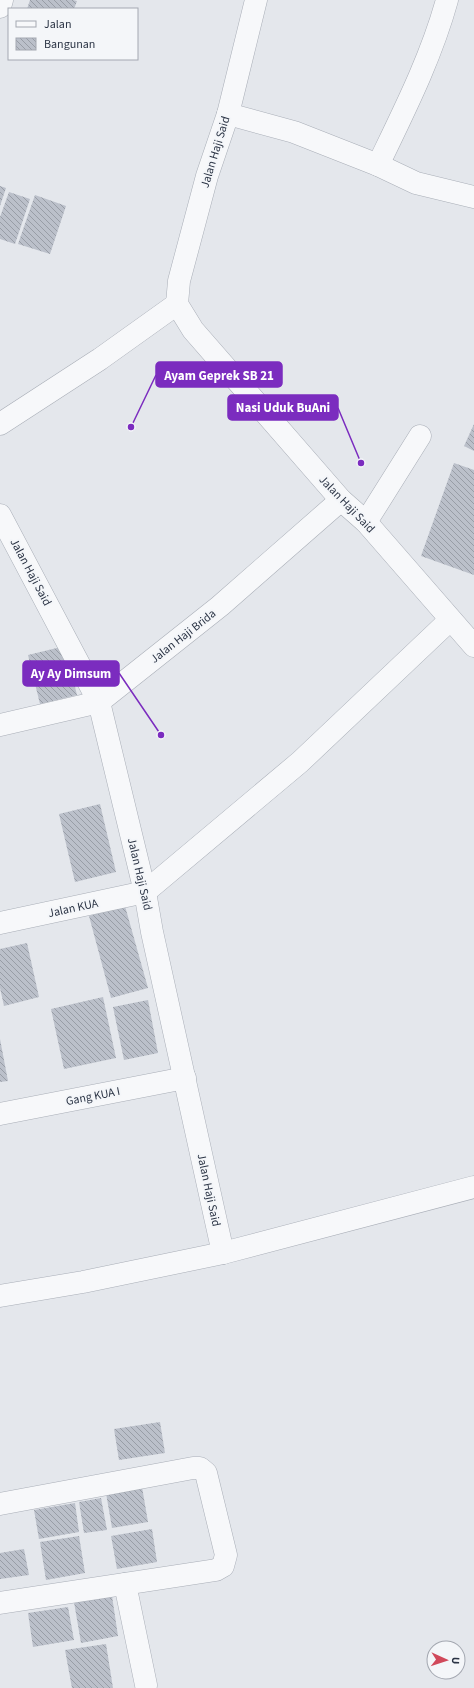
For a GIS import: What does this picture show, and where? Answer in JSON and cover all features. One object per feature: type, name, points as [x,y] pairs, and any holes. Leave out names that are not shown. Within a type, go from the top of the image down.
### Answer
[{"type":"street","points":[[0,7],[2,0]]},
{"type":"street","name":"Jalan Haji Said","points":[[256,0],[228,114],[207,176],[179,280],[177,304],[193,330],[341,500],[366,522],[474,646]]},
{"type":"street","points":[[378,165],[415,89],[440,26],[447,0]]},
{"type":"street","points":[[228,114],[294,132],[378,165],[416,184],[474,197]]},
{"type":"street","points":[[0,424],[100,360],[177,304]]},
{"type":"street","points":[[366,522],[420,436]]},
{"type":"street","name":"Jalan Haji Brida","points":[[0,725],[99,702],[220,606],[341,500]]},
{"type":"street","name":"Jalan Haji Said","points":[[0,515],[99,702],[145,892],[152,932],[223,1253]]},
{"type":"street","points":[[145,892],[300,762],[450,620]]},
{"type":"street","name":"Jalan KUA","points":[[0,923],[145,892]]},
{"type":"street","name":"Gang KUA I","points":[[0,1114],[185,1078]]},
{"type":"street","points":[[0,1296],[83,1282],[223,1253],[474,1187]]},
{"type":"street","points":[[0,1504],[200,1468],[206,1473],[226,1555],[223,1566],[216,1570],[0,1603]]},
{"type":"street","points":[[125,1584],[146,1685]]},
{"type":"building","points":[[30,0],[77,1],[74,8],[27,8]]},
{"type":"building","points":[[0,186],[6,188],[0,206]]},
{"type":"building","points":[[9,192],[30,199],[15,244],[0,239],[0,217]]},
{"type":"building","points":[[35,195],[66,206],[50,254],[18,244]]},
{"type":"building","points":[[474,424],[474,451],[464,446]]},
{"type":"building","points":[[454,463],[474,470],[474,575],[421,556]]},
{"type":"building","points":[[65,646],[77,695],[40,704],[28,655]]},
{"type":"building","points":[[100,804],[116,872],[75,882],[59,814]]},
{"type":"building","points":[[125,906],[148,988],[111,998],[89,916]]},
{"type":"building","points":[[27,943],[39,997],[4,1006],[0,988],[0,949]]},
{"type":"building","points":[[103,997],[116,1058],[64,1069],[51,1009]]},
{"type":"building","points":[[148,1000],[158,1053],[124,1060],[113,1007]]},
{"type":"building","points":[[0,1039],[8,1081],[0,1082]]},
{"type":"building","points":[[160,1422],[165,1453],[119,1460],[114,1429]]},
{"type":"building","points":[[142,1487],[148,1522],[112,1528],[106,1493]]},
{"type":"building","points":[[101,1498],[107,1530],[84,1533],[79,1502]]},
{"type":"building","points":[[75,1503],[79,1532],[39,1539],[34,1510]]},
{"type":"building","points":[[152,1529],[157,1562],[117,1569],[111,1536]]},
{"type":"building","points":[[79,1536],[85,1573],[46,1580],[40,1542]]},
{"type":"building","points":[[24,1549],[29,1575],[0,1579],[0,1553]]},
{"type":"building","points":[[112,1596],[118,1636],[81,1643],[74,1602]]},
{"type":"building","points":[[68,1607],[74,1640],[33,1647],[28,1613]]},
{"type":"building","points":[[106,1644],[113,1688],[72,1688],[65,1650]]},
{"type":"place","name":"Ayam Geprek SB 21","points":[[131,427]]},
{"type":"place","name":"Nasi Uduk BuAni","points":[[361,463]]},
{"type":"place","name":"Ay Ay Dimsum","points":[[161,735]]}]
